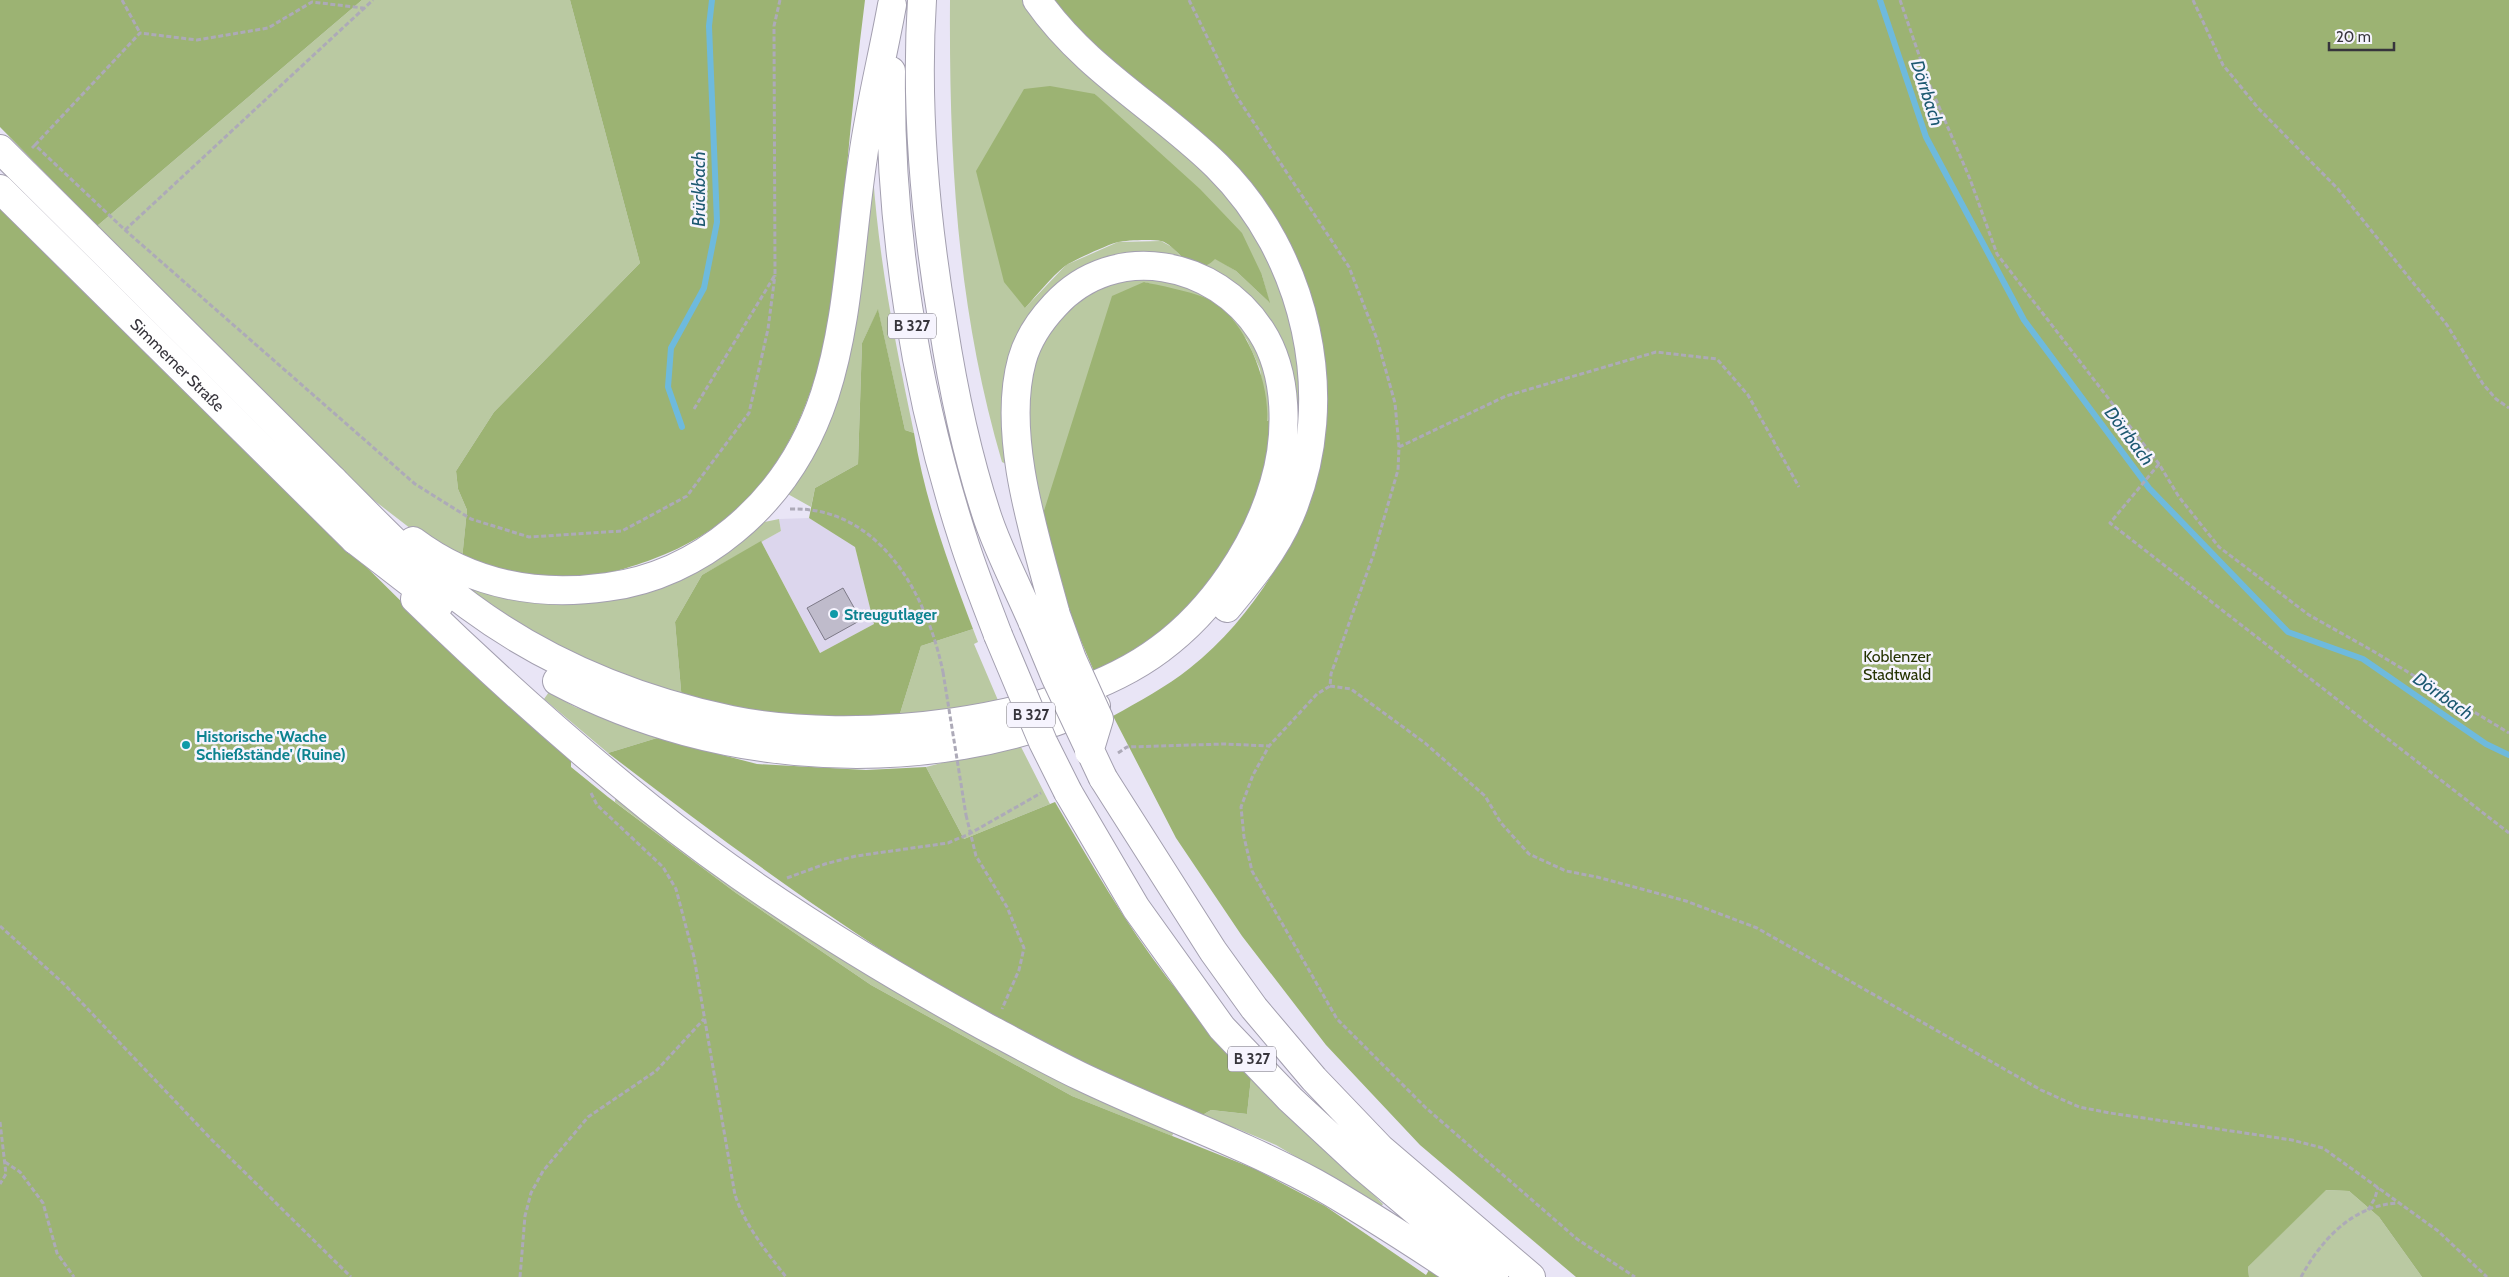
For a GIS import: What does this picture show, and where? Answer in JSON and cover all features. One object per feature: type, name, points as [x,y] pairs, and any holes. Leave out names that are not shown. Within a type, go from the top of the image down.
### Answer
[{"type":"main road","name":"B 327","points":[[922,0],[920,34],[922,171],[934,272],[948,358],[966,438],[988,519],[1045,619],[1101,762],[1218,958],[1254,1008],[1314,1080],[1380,1149],[1532,1277]]},
{"type":"main road","points":[[355,540],[460,622],[513,657],[583,694],[645,719],[729,742],[806,752],[883,753],[941,748],[1006,735],[1065,719],[1121,695],[1174,662],[1218,619],[1262,566],[1290,515],[1307,462],[1312,416],[1312,368],[1305,322],[1285,264],[1267,229],[1241,192],[1216,165],[1090,59],[1047,14],[1037,0]]},
{"type":"main road","name":"B 327","points":[[893,2],[891,95],[895,185],[904,275],[918,364],[938,452],[963,539],[998,635],[1059,790],[1136,908],[1222,1028],[1290,1099],[1361,1166],[1494,1277]]},
{"type":"main road","points":[[333,480],[428,552],[469,574],[526,589],[579,591],[629,584],[663,573],[700,555],[752,516],[784,478],[813,429],[830,376],[847,300],[862,157],[893,2]]},
{"type":"main road","name":"Simmerner Straße","points":[[8,157],[333,480]]},
{"type":"main road","name":"Simmerner Straße","points":[[0,188],[355,540]]},
{"type":"main road","points":[[333,480],[417,564],[469,606],[522,642],[592,677],[662,703],[734,720],[806,729],[883,729],[940,724],[997,714],[1056,699],[1111,680],[1161,649],[1205,608],[1244,557],[1268,504],[1282,460],[1284,414],[1278,374],[1272,356],[1265,337],[1246,309],[1219,287],[1189,272],[1161,266],[1144,266],[1126,268],[1094,277],[1078,285],[1063,296],[1040,321],[1029,340],[1021,362],[1015,401],[1018,448],[1045,619]]},
{"type":"main road","points":[[355,540],[454,637],[583,753],[653,811],[758,888],[873,962],[990,1029],[1080,1076],[1228,1141],[1314,1183],[1377,1219],[1466,1277]]},
{"type":"path","points":[[122,0],[140,33]]},
{"type":"path","points":[[125,230],[372,0]]},
{"type":"path","points":[[35,145],[125,230],[415,484],[471,519],[529,537],[622,532],[686,496],[750,413],[768,329],[775,275],[774,26],[780,0]]},
{"type":"path","points":[[1189,0],[1235,94],[1349,267],[1377,339],[1395,402],[1399,447],[1395,479],[1373,556],[1331,674],[1330,686]]},
{"type":"path","points":[[1900,0],[1928,81],[1970,179],[1997,254],[2159,464],[2179,497],[2219,547],[2309,615],[2373,651],[2509,733]]},
{"type":"path","points":[[2193,0],[2223,65],[2259,109],[2338,188],[2447,325],[2483,384],[2509,408]]},
{"type":"path","points":[[140,33],[197,40],[268,28],[312,2],[364,8]]},
{"type":"path","points":[[8,157],[35,145],[140,33]]},
{"type":"path","points":[[694,409],[775,275]]},
{"type":"path","points":[[1399,447],[1506,396],[1656,352],[1716,359],[1748,395],[1799,487]]},
{"type":"path","points":[[2159,464],[2110,523],[2509,833]]},
{"type":"path","points":[[788,509],[822,511],[839,516],[867,533],[898,564],[926,613],[936,639],[943,672],[969,834],[976,856],[1007,907],[1024,948],[1019,970],[1005,1005],[990,1029]]},
{"type":"path","points":[[1635,1277],[1577,1239],[1426,1108],[1337,1019],[1252,871],[1244,837],[1242,807],[1253,775],[1269,746],[1317,694],[1330,686],[1351,689],[1425,743],[1485,796],[1501,823],[1529,854],[1548,864],[1566,871],[1597,877],[1686,901],[1757,928],[2041,1090],[2079,1107],[2292,1140],[2323,1148],[2438,1231],[2487,1277]]},
{"type":"path","points":[[1101,762],[1127,747],[1224,744],[1269,746]]},
{"type":"path","points":[[590,789],[597,805],[671,877],[676,889],[694,957],[735,1195],[742,1215],[752,1232],[786,1277]]},
{"type":"path","points":[[758,888],[833,862],[870,853],[941,844],[969,834],[1059,790]]},
{"type":"path","points":[[0,926],[64,984],[212,1140],[351,1277]]},
{"type":"path","points":[[520,1277],[525,1216],[531,1193],[543,1171],[588,1117],[656,1071],[704,1018]]},
{"type":"path","points":[[0,1122],[6,1174],[0,1184]]},
{"type":"path","points":[[5,1162],[20,1172],[43,1203],[57,1253],[74,1277]]},
{"type":"path","points":[[2367,1210],[2375,1198],[2378,1187]]},
{"type":"path","points":[[2301,1277],[2313,1258],[2345,1221],[2383,1204],[2398,1203]]},
{"type":"shaded area","points":[[809,518],[855,546],[874,624],[820,653],[761,541],[781,531],[779,519]]},
{"type":"green space","points":[[0,0],[362,0],[97,226],[0,127]]},
{"type":"green space","points":[[362,0],[570,0],[640,263],[494,412],[456,471],[458,489],[467,510],[462,559],[419,535],[367,495],[97,226]]},
{"type":"green space","points":[[570,0],[865,0],[835,284],[824,342],[808,397],[785,448],[753,493],[709,531],[653,559],[627,568],[581,578],[552,580],[520,575],[462,559],[467,510],[458,489],[456,471],[494,412],[640,263]]},
{"type":"green space","points":[[950,0],[1028,0],[1244,210],[1297,318],[1303,440],[1292,438],[1289,380],[1196,265],[1215,258],[1236,271],[1269,302],[1262,275],[1095,94],[1025,308],[1066,265],[1118,242],[1161,241],[1172,247],[1186,262],[1042,303],[1006,464],[1002,462],[975,347],[959,233],[951,118]]},
{"type":"green space","name":"Koblenzer Stadtwald","points":[[1049,0],[2509,0],[2509,1277],[2422,1277],[2379,1217],[2349,1191],[2326,1190],[2248,1267],[2249,1277],[1576,1277],[1420,1145],[1326,1045],[1242,936],[1176,838],[1113,716],[1153,694],[1181,675],[1224,637],[1267,583],[1300,523],[1300,276],[1124,78]]},
{"type":"green space","points":[[1050,86],[1095,94],[1200,189],[1242,233],[1262,275],[1270,303],[1236,271],[1215,259],[1207,265],[1199,267],[1192,265],[1168,244],[1157,240],[1140,240],[1113,243],[1065,266],[1025,308],[1004,282],[976,171],[1024,89]]},
{"type":"green space","points":[[873,175],[884,272],[914,433],[905,430],[878,310],[862,343],[858,464],[815,488],[811,507],[786,493]]},
{"type":"green space","points":[[0,205],[419,619],[571,754],[571,767],[736,893],[871,985],[1072,1096],[1255,1169],[1325,1206],[1426,1275],[1429,1270],[1439,1277],[0,1277]]},
{"type":"green space","points":[[1162,274],[1222,302],[1265,360],[1277,416],[1267,421],[1260,369],[1247,340],[1230,318],[1214,302],[1144,282],[1073,622],[1047,557],[1028,448],[1029,363],[1062,309],[1101,282]]},
{"type":"green space","points":[[1144,282],[1200,296],[1214,302],[1226,312],[1246,339],[1254,356],[1265,389],[1267,421],[1277,416],[1271,465],[1227,566],[1168,631],[1096,676],[1073,622],[1043,514],[1112,296]]},
{"type":"green space","points":[[878,309],[905,430],[914,433],[931,508],[973,629],[921,646],[897,723],[808,722],[682,701],[675,622],[702,575],[761,541],[820,653],[874,624],[855,547],[809,518],[815,488],[858,464],[862,343]]},
{"type":"green space","points":[[779,519],[781,531],[702,575],[675,622],[682,701],[534,641],[449,575],[559,601],[760,523]]},
{"type":"green space","points":[[973,629],[978,642],[974,644],[1000,705],[897,723],[921,646]]},
{"type":"green space","points":[[549,692],[575,707],[657,738],[608,753],[544,699]]},
{"type":"green space","points":[[657,738],[757,764],[866,770],[926,767],[964,839],[1055,802],[1108,892],[1152,958],[1178,992],[1251,1078],[1247,1114],[1211,1110],[1199,1117],[1012,1028],[952,994],[863,938],[777,878],[608,753]]},
{"type":"green space","points":[[1019,743],[1050,804],[964,839],[926,767]]},
{"type":"green space","points":[[616,791],[1175,1130],[1172,1136],[1072,1096],[871,985],[736,893],[615,802]]},
{"type":"green space","points":[[1251,1078],[1383,1204],[1381,1207],[1276,1145],[1238,1129],[1199,1117],[1211,1110],[1247,1114]]},
{"type":"green space","points":[[2325,1190],[2349,1191],[2379,1217],[2422,1277],[2249,1277],[2248,1267]]},
{"type":"building","name":"Streugutlager","points":[[843,588],[861,620],[825,640],[807,608]]},
{"type":"waterway","name":"Brückbach","points":[[682,427],[668,387],[671,348],[704,288],[717,222],[709,26],[712,0]]},
{"type":"waterway","name":"Dörrbach","points":[[1880,0],[1926,137],[2024,320],[2149,488],[2288,632],[2363,659],[2486,744],[2509,755]]},
{"type":"place","name":"Streugutlager","points":[[834,614]]},
{"type":"place","name":"Historische 'Wache Schießstände' (Ruine)","points":[[186,745]]}]
